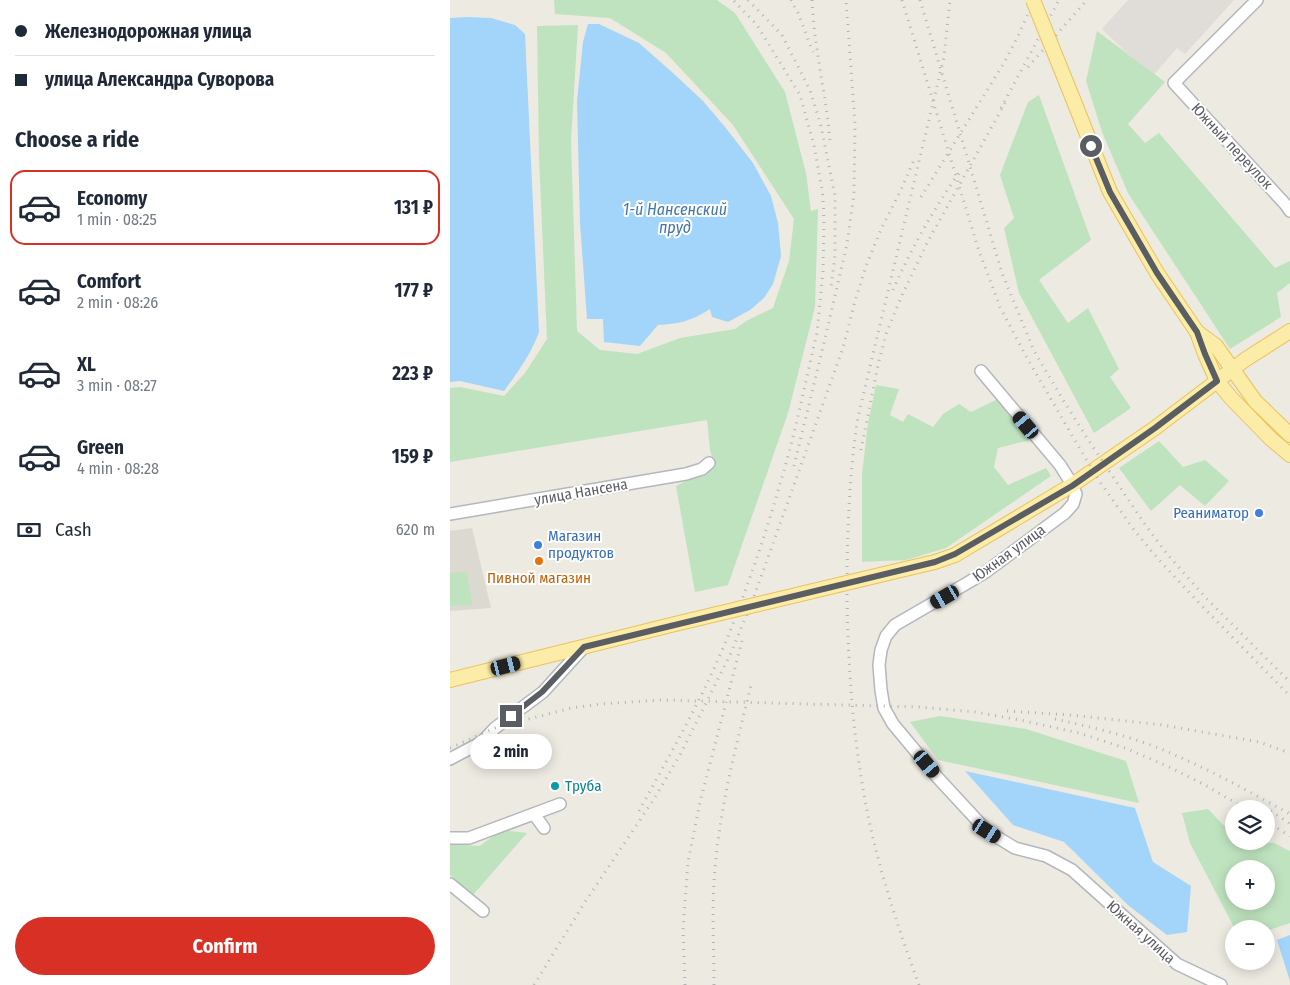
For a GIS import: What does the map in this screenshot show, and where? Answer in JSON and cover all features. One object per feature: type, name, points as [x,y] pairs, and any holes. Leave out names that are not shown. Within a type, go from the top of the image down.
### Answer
[{"type":"main road","points":[[1033,0],[1110,192],[1157,273],[1197,332],[1217,381],[1230,398],[1290,456]]},
{"type":"main road","points":[[1232,370],[1250,346],[1290,320]]},
{"type":"main road","points":[[450,680],[935,562],[955,554],[1074,490],[1246,359],[1290,331]]},
{"type":"main road","points":[[1197,332],[1216,346],[1255,401],[1290,435]]},
{"type":"street","name":"Южный переулок","points":[[1257,0],[1174,83],[1290,211]]},
{"type":"street","points":[[981,371],[1060,465],[1074,490]]},
{"type":"street","name":"улица Нансена","points":[[450,514],[686,474],[702,469],[709,463]]},
{"type":"street","name":"Южная улица","points":[[1074,490],[1073,504],[1065,513],[987,571],[895,625],[886,636],[881,650],[879,665],[884,708],[893,724],[912,747],[987,831],[1015,848],[1046,856],[1072,870],[1177,964],[1220,985]]},
{"type":"street","points":[[450,758],[482,742],[495,728],[542,692],[584,647]]},
{"type":"street","points":[[450,838],[469,838],[560,804]]},
{"type":"street","points":[[534,814],[544,828]]},
{"type":"street","points":[[450,884],[483,911]]},
{"type":"shaded area","points":[[1128,0],[1234,0],[1185,54],[1177,48],[1152,77],[1102,29]]},
{"type":"shaded area","points":[[472,528],[491,608],[450,611],[450,531]]},
{"type":"green space","points":[[554,0],[717,0],[735,13],[785,92],[806,173],[811,211],[818,209],[815,307],[788,413],[728,585],[695,592],[676,486],[715,466],[710,450],[707,420],[450,462],[450,388],[460,387],[504,396],[525,373],[547,339],[539,158],[537,26],[578,25],[571,141],[577,331],[600,350],[637,354],[680,338],[735,329],[746,321],[773,308],[789,261],[794,219],[733,125],[666,53],[610,18],[555,14]]},
{"type":"green space","points":[[1097,31],[1165,82],[1128,124],[1145,143],[1159,133],[1275,268],[1290,261],[1290,283],[1277,293],[1281,317],[1230,349],[1128,193],[1102,132],[1086,81]]},
{"type":"green space","points":[[1039,95],[1091,240],[1039,280],[1068,323],[1088,308],[1119,369],[1110,377],[1131,408],[1094,433],[1019,293],[1004,228],[1014,218],[1000,175],[1028,102]]},
{"type":"green space","points":[[876,385],[899,389],[890,415],[903,422],[908,414],[933,427],[943,414],[959,404],[971,412],[998,399],[1030,440],[998,448],[994,467],[1008,485],[1046,468],[1051,476],[946,548],[906,560],[862,562],[862,474],[868,423]]},
{"type":"green space","points":[[1159,441],[1183,467],[1205,460],[1229,481],[1205,506],[1180,485],[1151,511],[1119,468]]},
{"type":"green space","points":[[467,572],[472,605],[450,606],[450,573]]},
{"type":"green space","points":[[940,716],[1026,729],[1126,761],[1139,803],[938,760],[910,722]]},
{"type":"green space","points":[[1208,809],[1225,827],[1225,850],[1275,850],[1275,844],[1290,851],[1290,923],[1275,928],[1275,920],[1230,920],[1225,910],[1275,910],[1275,860],[1225,860],[1225,910],[1190,843],[1182,813]]},
{"type":"green space","points":[[501,830],[527,833],[473,895],[450,875],[450,844],[480,846]]},
{"type":"water","points":[[450,18],[491,18],[515,25],[525,34],[539,332],[528,355],[504,391],[460,381],[450,382]]},
{"type":"water","name":"1-й Нансенский пруд","points":[[588,24],[599,24],[639,43],[703,101],[753,163],[771,196],[778,223],[781,256],[773,284],[764,298],[750,310],[728,322],[712,317],[710,309],[685,321],[658,325],[640,346],[604,342],[603,319],[587,319],[580,223],[577,101],[583,42]]},
{"type":"water","points":[[965,771],[1135,808],[1153,862],[1191,886],[1187,932],[1167,935],[1129,906],[1064,842],[1013,825]]},
{"type":"water","points":[[1290,935],[1290,981],[1277,940]]},
{"type":"railway","points":[[639,811],[702,694],[724,646],[740,604],[764,536],[785,465],[817,333],[823,271],[824,221],[823,196],[814,145],[800,95],[757,25],[733,0]]},
{"type":"railway","points":[[748,0],[782,35],[810,90],[821,126],[835,196],[835,256],[831,287]]},
{"type":"railway","points":[[791,0],[813,52]]},
{"type":"railway","points":[[812,0],[830,141]]},
{"type":"railway","points":[[794,466],[847,244],[854,194],[855,124],[846,0]]},
{"type":"railway","points":[[902,0],[979,251],[1000,307],[1026,356],[1100,482],[1134,530],[1200,604],[1290,696]]},
{"type":"railway","points":[[920,0],[1002,273],[1034,351],[1087,438],[1167,554],[1206,598],[1290,682]]},
{"type":"railway","points":[[919,985],[899,929],[872,834],[856,744],[849,654],[847,594],[848,527],[852,461],[858,417],[944,57],[950,0]]},
{"type":"railway","points":[[921,197],[1004,63],[1034,0]]},
{"type":"railway","points":[[1001,108],[1059,0]]},
{"type":"railway","points":[[1028,67],[1087,0]]},
{"type":"railway","points":[[861,450],[886,334],[902,295],[927,243],[1005,103]]},
{"type":"railway","points":[[534,985],[585,902],[654,799],[681,753],[730,655],[752,602],[843,348],[866,266],[882,227],[914,160]]},
{"type":"railway","points":[[893,290],[923,230],[959,173]]},
{"type":"railway","points":[[685,985],[683,930],[688,862],[700,802],[742,641]]},
{"type":"railway","points":[[714,985],[713,908],[719,832],[728,783],[751,685]]},
{"type":"railway","points":[[450,748],[495,728],[571,708],[601,704],[661,700],[919,707],[975,712],[1079,733],[1125,748],[1165,765],[1231,800]]},
{"type":"railway","points":[[1007,711],[1070,715],[1163,725],[1259,742],[1290,753]]},
{"type":"railway","points":[[1055,719],[1122,735],[1161,749],[1210,771],[1290,814]]},
{"type":"railway","points":[[1275,814],[1290,824]]},
{"type":"railway","points":[[1275,827],[1290,836]]},
{"type":"place","name":"Реаниматор","points":[[1259,513]]},
{"type":"place","name":"Магазин продуктов","points":[[538,545]]},
{"type":"place","name":"Пивной магазин","points":[[539,561]]},
{"type":"place","name":"Труба","points":[[555,786]]},
{"type":"route","points":[[511,716],[542,692],[584,647],[935,562],[955,554],[1072,486],[1155,428],[1217,381],[1197,332],[1157,273],[1110,192],[1091,146]]}]
